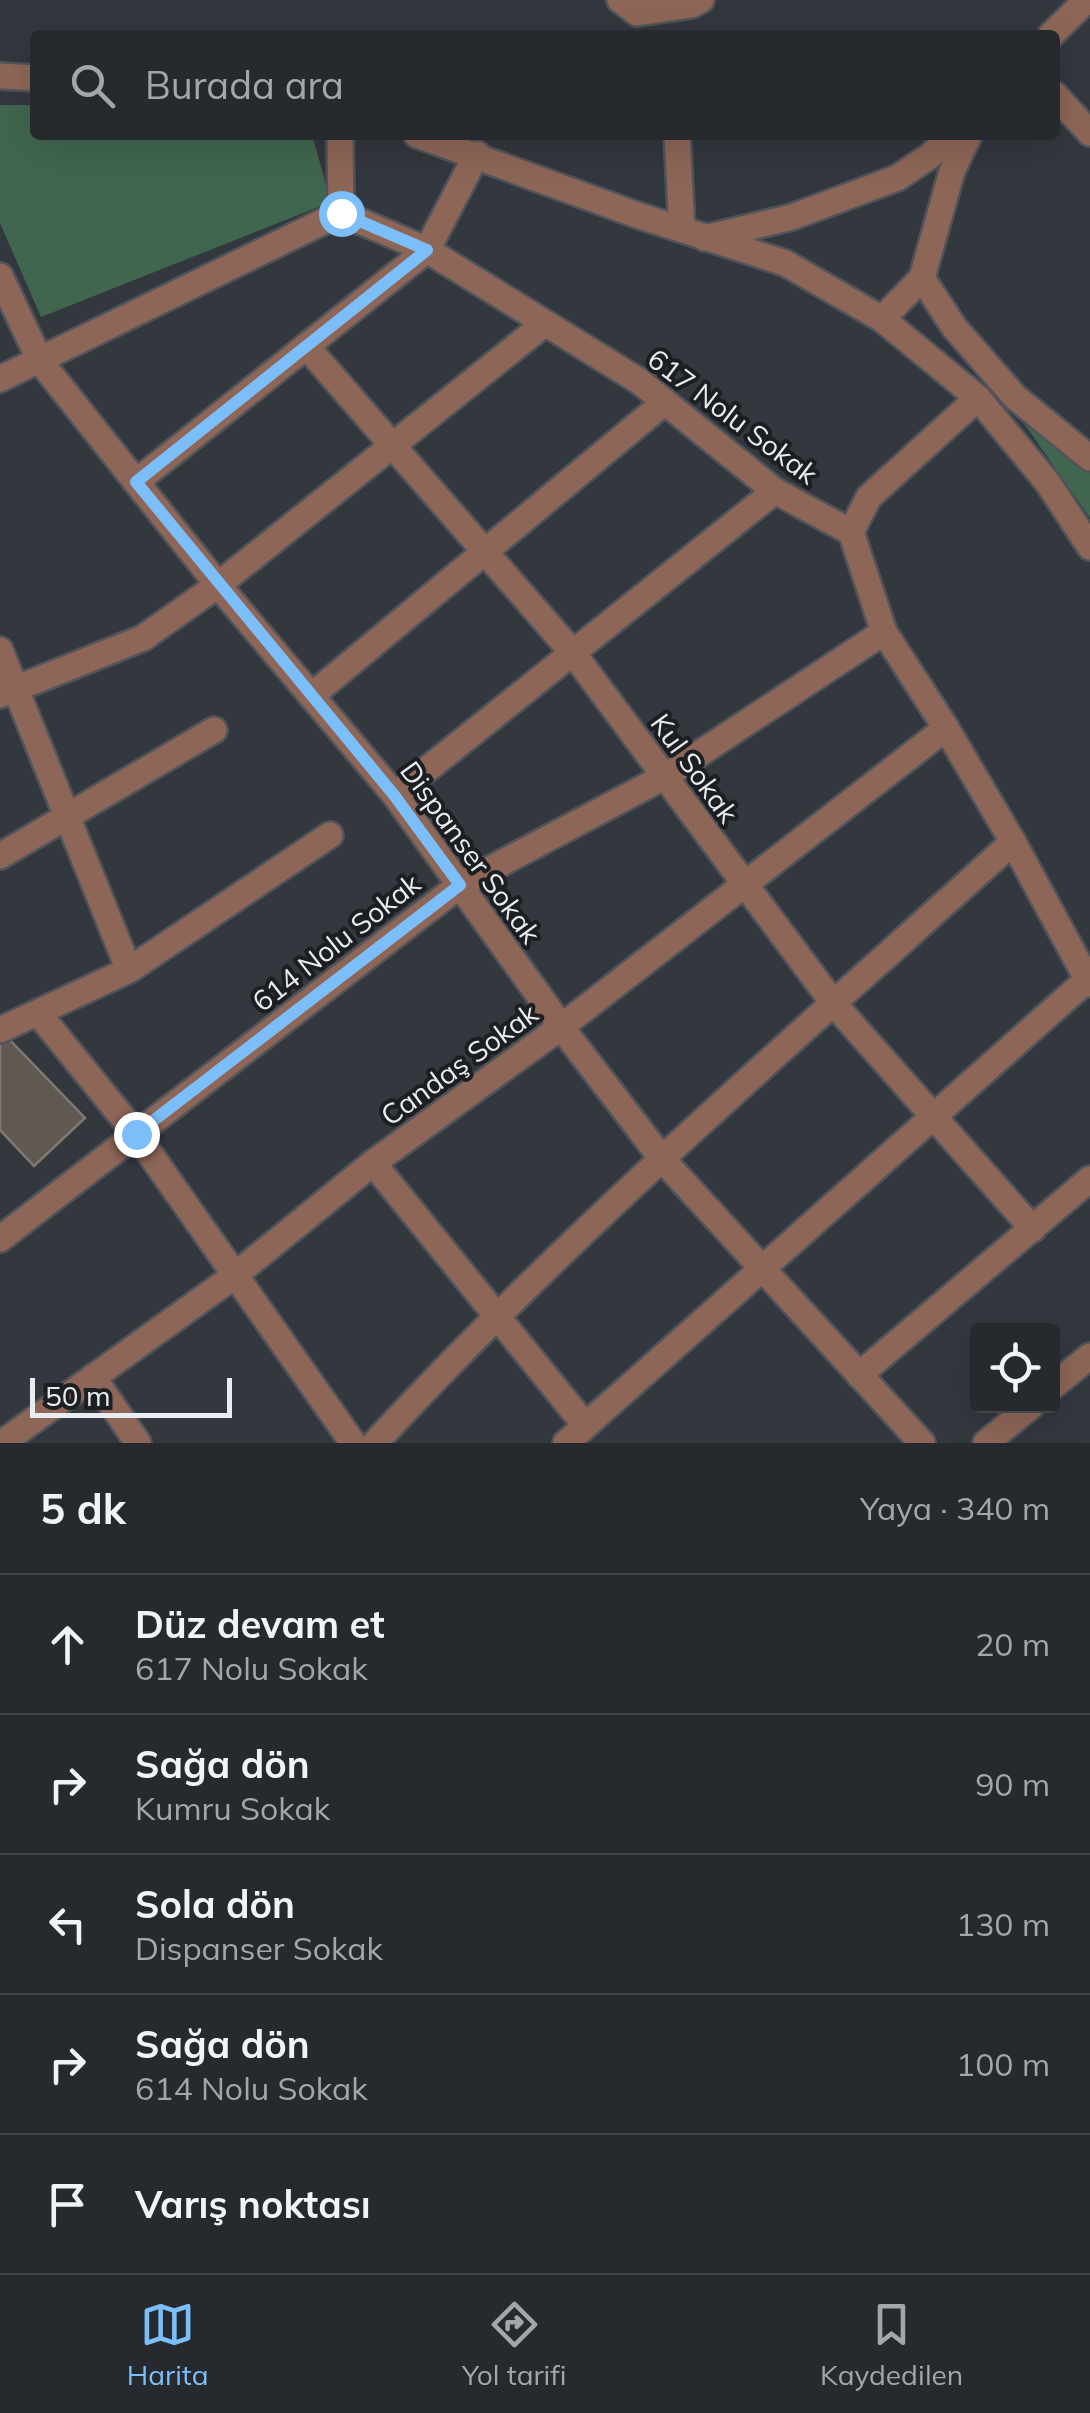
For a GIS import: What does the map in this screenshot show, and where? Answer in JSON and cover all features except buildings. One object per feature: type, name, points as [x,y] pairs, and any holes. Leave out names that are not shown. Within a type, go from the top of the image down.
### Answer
[{"type":"street","points":[[634,12],[692,5],[700,0]]},
{"type":"street","points":[[1056,30],[1087,0]]},
{"type":"street","points":[[0,76],[30,78]]},
{"type":"street","points":[[1060,100],[1090,133]]},
{"type":"street","points":[[0,379],[341,213],[340,140]]},
{"type":"street","points":[[433,140],[785,263],[882,320],[978,398],[1048,483],[1090,547]]},
{"type":"street","points":[[677,140],[694,234]]},
{"type":"street","points":[[694,234],[792,218],[897,178],[948,140]]},
{"type":"street","points":[[882,320],[922,278],[952,171],[967,140]]},
{"type":"street","points":[[136,482],[427,250],[477,154]]},
{"type":"street","points":[[897,178],[926,185],[940,213]]},
{"type":"street","name":"617 Nolu Sokak","points":[[341,213],[427,250],[639,382],[776,492],[851,532]]},
{"type":"street","points":[[785,263],[792,218]]},
{"type":"street","name":"Dispanser Sokak","points":[[0,276],[40,362],[218,585],[394,795],[561,1027],[663,1160],[922,1443]]},
{"type":"street","points":[[922,278],[954,327],[1015,397],[1090,458]]},
{"type":"street","points":[[8,692],[142,638],[218,585],[543,325]]},
{"type":"street","name":"Kul Sokak","points":[[306,346],[572,653],[834,1004],[1033,1228]]},
{"type":"street","points":[[372,1164],[497,1318],[576,1434],[1089,982],[946,728],[884,632],[851,532],[869,497],[978,398]]},
{"type":"street","points":[[311,696],[665,402]]},
{"type":"street","points":[[394,795],[776,492]]},
{"type":"street","name":"614 Nolu Sokak","points":[[0,1239],[460,885],[664,777],[884,632]]},
{"type":"street","points":[[0,650],[8,692],[130,970]]},
{"type":"street","name":"Candaş Sokak","points":[[2,1443],[234,1276],[372,1164],[561,1027],[946,728]]},
{"type":"street","points":[[0,856],[214,730]]},
{"type":"street","points":[[0,1030],[130,970],[330,836]]},
{"type":"street","points":[[375,1443],[497,1318],[663,1160],[1012,842]]},
{"type":"street","points":[[38,1013],[136,1134],[353,1443]]},
{"type":"street","points":[[860,1375],[1090,1179]]},
{"type":"street","points":[[1060,1380],[1090,1356]]},
{"type":"street","points":[[93,1377],[138,1443]]},
{"type":"street","points":[[986,1443],[1022,1413]]},
{"type":"green space","points":[[0,105],[30,105],[30,140],[313,140],[331,202],[41,317],[0,223]]},
{"type":"green space","points":[[1016,412],[1090,470],[1090,518]]},
{"type":"route","points":[[136,1134],[460,885],[394,795],[136,482],[427,250],[341,213]]}]
